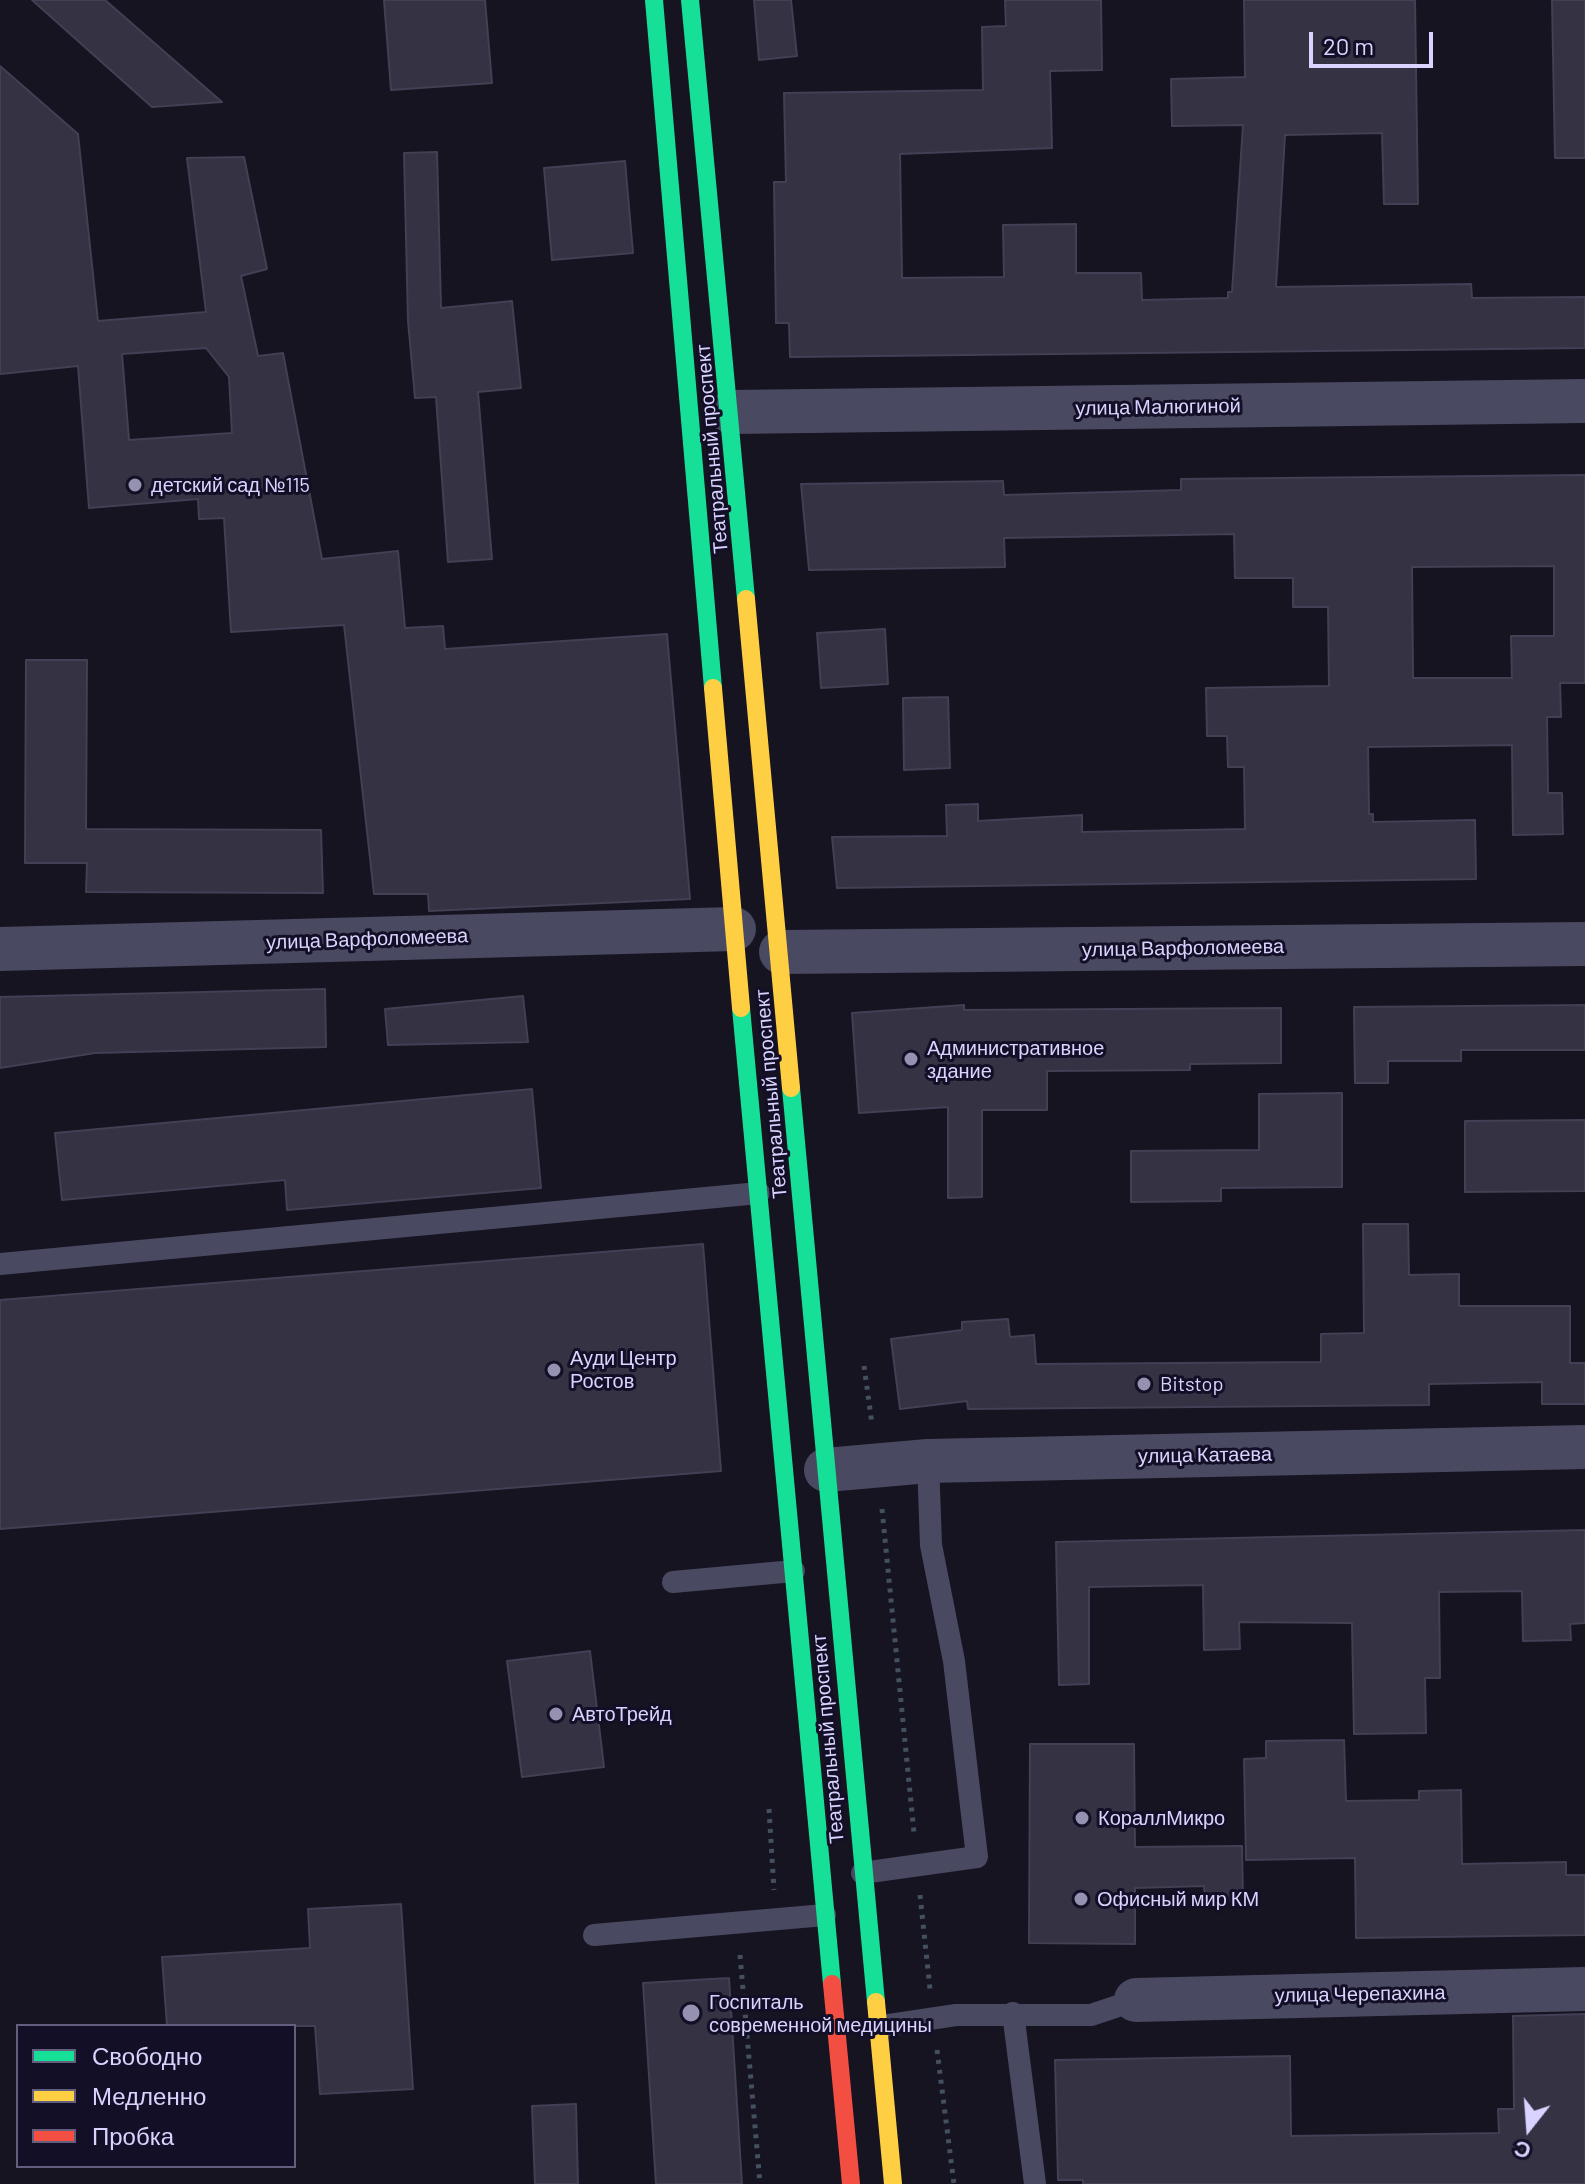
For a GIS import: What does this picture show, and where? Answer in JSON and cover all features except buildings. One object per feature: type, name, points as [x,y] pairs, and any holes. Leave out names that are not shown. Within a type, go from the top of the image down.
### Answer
[{"type":"main road","name":"Театральный проспект","points":[[654,0],[734,929],[851,2184]]},
{"type":"main road","name":"Театральный проспект","points":[[690,0],[731,412],[876,2027],[893,2184]]},
{"type":"street","name":"улица Малюгиной","points":[[731,412],[1585,401]]},
{"type":"street","name":"улица Варфоломеева","points":[[0,949],[734,929]]},
{"type":"street","name":"улица Варфоломеева","points":[[781,952],[1585,944]]},
{"type":"street","name":"улица Катаева","points":[[826,1470],[928,1461],[1585,1447]]},
{"type":"street","name":"улица Черепахина","points":[[1136,2000],[1585,1989]]},
{"type":"lane","points":[[0,1264],[759,1193]]},
{"type":"lane","points":[[862,1873],[977,1857],[954,1661],[931,1545],[928,1461]]},
{"type":"lane","points":[[673,1582],[794,1571]]},
{"type":"lane","points":[[594,1935],[825,1915]]},
{"type":"lane","points":[[876,2027],[1013,2013],[1091,2015],[1136,2000]]},
{"type":"lane","points":[[1013,2013],[1035,2184]]},
{"type":"path","points":[[862,1356],[877,1465],[933,2019],[954,2184]]},
{"type":"path","points":[[737,1922],[760,2184]]},
{"type":"traffic: fast","points":[[654,0],[713,688]]},
{"type":"traffic: fast","points":[[690,0],[746,599]]},
{"type":"traffic: fast","points":[[741,1008],[832,1984]]},
{"type":"traffic: fast","points":[[791,1088],[876,2002]]},
{"type":"traffic: slow","points":[[746,599],[791,1088]]},
{"type":"traffic: slow","points":[[713,688],[741,1008]]},
{"type":"traffic: slow","points":[[876,2002],[893,2184]]},
{"type":"traffic: jam","points":[[832,1984],[851,2184]]},
{"type":"place","name":"детский сад №115","points":[[135,485]]},
{"type":"place","name":"Административное здание","points":[[911,1059]]},
{"type":"place","name":"Ауди Центр Ростов","points":[[554,1370]]},
{"type":"place","name":"Bitstop","points":[[1144,1384]]},
{"type":"place","name":"АвтоТрейд","points":[[556,1714]]},
{"type":"place","name":"КораллМикро","points":[[1082,1818]]},
{"type":"place","name":"Офисный мир КМ","points":[[1081,1899]]},
{"type":"place","name":"Госпиталь современной медицины","points":[[691,2013]]}]
